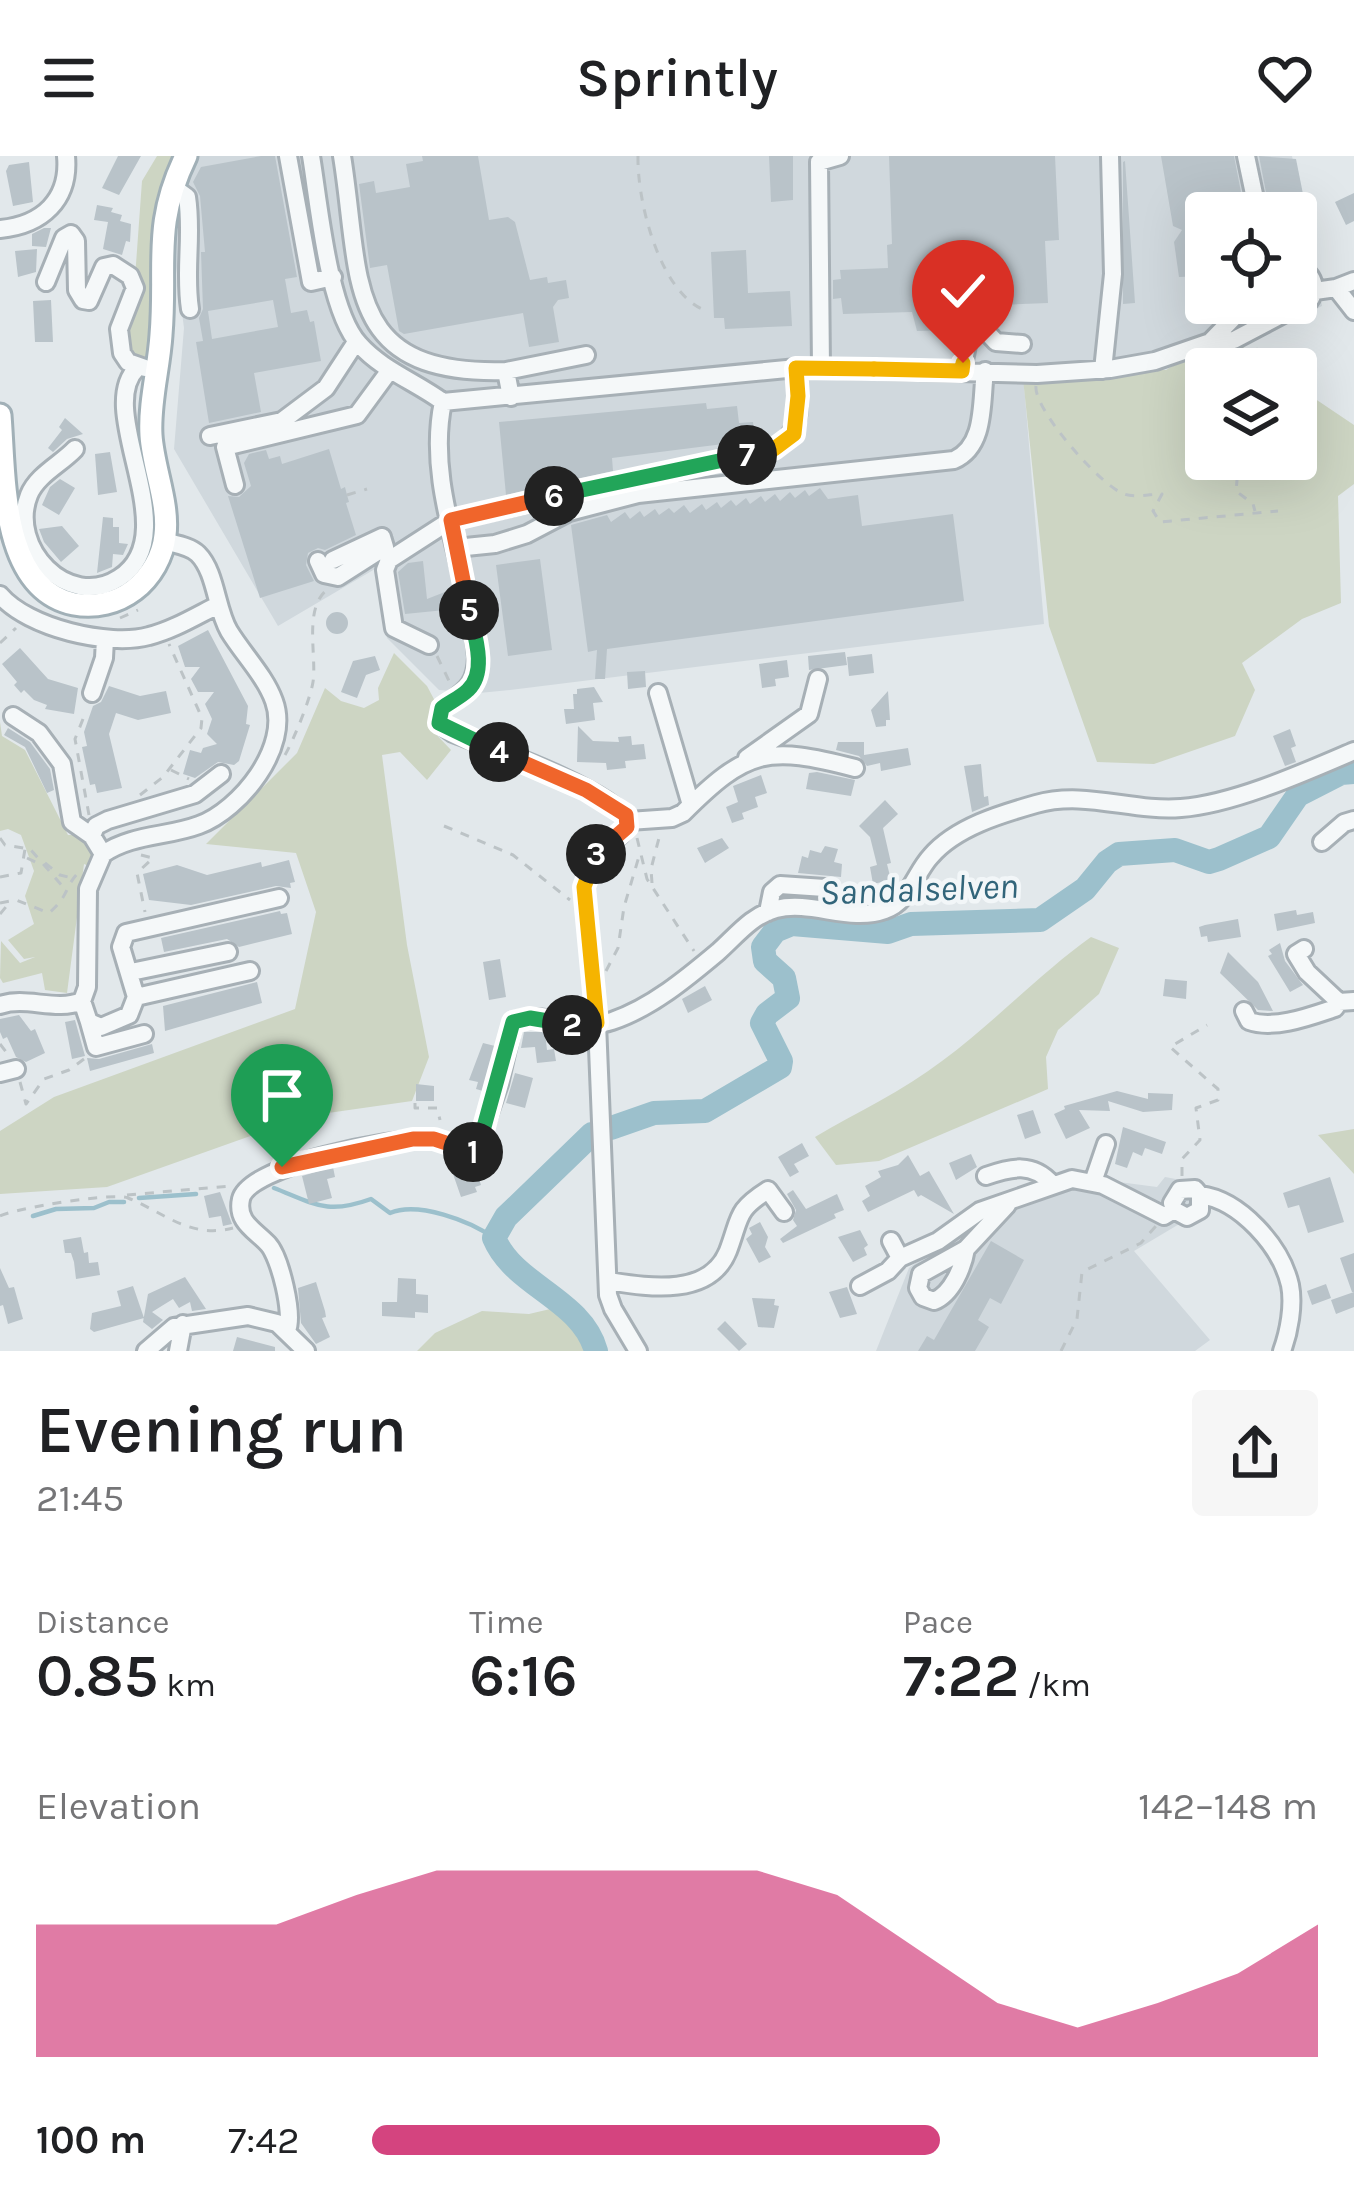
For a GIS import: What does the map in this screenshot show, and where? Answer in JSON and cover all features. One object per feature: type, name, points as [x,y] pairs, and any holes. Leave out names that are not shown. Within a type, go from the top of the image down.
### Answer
[{"type":"main road","points":[[0,415],[14,546],[22,569],[39,589],[73,604],[112,602],[128,595],[147,577],[164,541],[147,368],[162,330],[160,239],[172,186],[186,156]]},
{"type":"street","points":[[0,230],[24,226],[53,206],[64,186],[66,156]]},
{"type":"street","points":[[289,156],[311,282],[333,278]]},
{"type":"street","points":[[311,156],[342,316],[356,342],[390,370],[443,402],[796,368],[1037,374],[1103,370],[1155,362],[1210,341],[1251,333],[1261,324]]},
{"type":"street","points":[[342,156],[358,288],[382,332],[413,355],[441,367],[506,371],[586,356]]},
{"type":"street","points":[[821,368],[819,159],[840,156]]},
{"type":"street","points":[[1103,370],[1113,274],[1110,156]]},
{"type":"street","points":[[1246,156],[1254,192]]},
{"type":"street","points":[[172,186],[188,196],[193,232],[185,278],[190,308]]},
{"type":"street","points":[[46,282],[64,238],[71,234],[76,241],[77,290],[82,300],[89,301],[99,274],[108,266],[130,277],[134,296],[118,339],[122,353],[147,368],[128,385],[128,435],[146,536],[136,563],[106,585],[83,587],[55,577],[31,540],[26,507],[30,494],[36,482],[75,449]]},
{"type":"street","points":[[1317,290],[1348,280],[1354,311]]},
{"type":"street","points":[[1210,341],[1227,324]]},
{"type":"street","points":[[962,371],[971,325],[981,326],[996,342],[1022,344]]},
{"type":"street","points":[[210,436],[282,421],[326,388],[356,342]]},
{"type":"street","points":[[429,645],[394,628],[385,570],[389,560],[451,520],[774,449],[788,442],[796,426],[796,368]]},
{"type":"street","points":[[235,485],[225,447],[357,415],[390,370]]},
{"type":"street","points":[[506,371],[511,398]]},
{"type":"street","points":[[456,548],[495,544],[569,512],[638,494],[954,460],[970,453],[977,439],[985,371]]},
{"type":"street","points":[[443,402],[438,426],[440,458],[478,657],[475,680],[439,713],[439,723],[586,790],[617,806],[629,820]]},
{"type":"street","points":[[144,1034],[96,1046],[82,1001],[87,987],[88,889],[103,854],[134,839],[195,827],[215,818],[246,790],[272,749],[277,729],[275,703],[224,622],[197,554],[164,541]]},
{"type":"street","points":[[0,596],[8,605],[52,626],[105,639],[148,637],[218,605]]},
{"type":"street","points":[[92,693],[105,639]]},
{"type":"street","points":[[629,820],[671,818],[691,805],[746,758],[809,714],[818,680]]},
{"type":"street","points":[[658,693],[691,805]]},
{"type":"street","points":[[13,716],[39,734],[62,764],[72,822],[94,831],[195,794],[221,774]]},
{"type":"street","points":[[287,1330],[290,1307],[273,1252],[246,1225],[241,1206],[246,1189],[282,1167],[403,1140],[434,1139],[471,1153],[476,1150],[499,1084],[513,1022],[530,1018],[578,1025],[607,1023],[643,1006],[768,911],[789,907],[863,914],[888,910],[904,897],[929,858],[954,837],[1040,803],[1095,799],[1190,807],[1274,784],[1354,751]]},
{"type":"street","points":[[746,758],[807,756],[855,768]]},
{"type":"street","points":[[629,820],[592,861],[584,887],[597,1023],[608,1282],[613,1310],[638,1351]]},
{"type":"street","points":[[1322,842],[1354,820]]},
{"type":"street","points":[[94,831],[103,854]]},
{"type":"street","points":[[768,911],[772,892],[780,885],[825,888]]},
{"type":"street","points":[[89,1022],[101,1027],[129,1016],[136,997],[121,946],[126,933],[279,898]]},
{"type":"street","points":[[1244,1011],[1249,1021],[1259,1025],[1310,1017],[1348,1001],[1307,972],[1296,953],[1304,949]]},
{"type":"street","points":[[131,972],[228,952]]},
{"type":"street","points":[[136,997],[250,971]]},
{"type":"street","points":[[0,1004],[58,1006],[82,1001]]},
{"type":"street","points":[[1094,1181],[1106,1144]]},
{"type":"street","points":[[986,1175],[1017,1167],[1039,1172],[1052,1184]]},
{"type":"street","points":[[860,1286],[980,1211],[1052,1184],[1094,1181],[1187,1217],[1200,1210],[1193,1191]]},
{"type":"street","points":[[608,1282],[671,1288],[693,1282],[719,1265],[739,1213],[748,1203],[768,1190],[784,1212]]},
{"type":"street","points":[[1169,1213],[1174,1195],[1193,1191],[1217,1197],[1239,1210],[1282,1265],[1291,1293],[1282,1351]]},
{"type":"street","points":[[966,1249],[1007,1204]]},
{"type":"street","points":[[891,1240],[899,1258]]},
{"type":"street","points":[[146,1351],[183,1324],[248,1316],[287,1330],[306,1351]]},
{"type":"street","points":[[178,1351],[183,1324]]},
{"type":"path","points":[[638,156],[642,200],[669,281],[686,302],[702,309]]},
{"type":"path","points":[[1254,342],[1256,348]]},
{"type":"path","points":[[1036,382],[1035,396],[1052,425],[1072,443],[1090,470],[1125,495],[1162,494],[1153,511],[1160,522],[1278,511]]},
{"type":"path","points":[[1237,480],[1236,491],[1253,504],[1255,513]]},
{"type":"path","points":[[347,495],[367,489]]},
{"type":"path","points":[[0,643],[35,618]]},
{"type":"path","points":[[133,806],[201,728],[202,718],[163,631]]},
{"type":"path","points":[[429,645],[445,667],[457,698]]},
{"type":"path","points":[[83,719],[75,739],[94,831]]},
{"type":"path","points":[[170,768],[191,779]]},
{"type":"path","points":[[654,887],[654,855],[671,818]]},
{"type":"path","points":[[629,820],[644,870],[706,962]]},
{"type":"path","points":[[444,826],[522,861],[587,911]]},
{"type":"path","points":[[0,838],[5,845],[25,846],[69,892]]},
{"type":"path","points":[[0,877],[21,873],[25,846]]},
{"type":"path","points":[[126,853],[153,858],[137,873],[148,928]]},
{"type":"path","points":[[604,974],[618,948],[640,853]]},
{"type":"path","points":[[25,857],[50,864],[65,878],[74,877]]},
{"type":"path","points":[[0,903],[11,900],[50,913],[69,892],[69,882],[88,867]]},
{"type":"path","points":[[0,914],[11,900]]},
{"type":"path","points":[[1193,1191],[1181,1175],[1183,1160],[1200,1140],[1196,1108],[1218,1100],[1219,1089],[1170,1047],[1208,1025]]},
{"type":"path","points":[[8,1071],[26,1104],[44,1079],[69,1070],[96,1046]]},
{"type":"path","points":[[416,1103],[415,1108],[437,1108],[440,1120]]},
{"type":"path","points":[[0,1216],[191,1187],[246,1189]]},
{"type":"path","points":[[125,1196],[195,1230],[213,1232],[246,1225]]},
{"type":"path","points":[[1061,1351],[1077,1319],[1082,1273],[1141,1243],[1169,1213]]},
{"type":"shaded area","points":[[179,156],[1292,156],[1299,192],[1185,192],[1185,324],[1286,324],[1213,348],[1185,348],[1185,356],[1097,380],[1024,385],[1044,624],[479,693],[439,690],[387,638],[375,569],[278,626],[174,449],[184,328],[174,251],[184,194]]},
{"type":"shaded area","points":[[1073,1176],[1157,1187],[1165,1177],[1203,1184],[1228,1195],[1134,1251],[1210,1340],[1195,1351],[876,1351],[909,1268],[995,1203]]},
{"type":"green space","points":[[157,156],[175,156],[153,223],[150,357],[141,364],[124,346],[142,181]]},
{"type":"green space","points":[[1235,341],[1244,348],[1205,348]]},
{"type":"green space","points":[[1185,358],[1185,480],[1317,480],[1317,400],[1354,425],[1354,484],[1338,496],[1341,603],[1302,619],[1242,663],[1255,690],[1235,736],[1154,764],[1097,762],[1049,626],[1022,369],[1166,370]]},
{"type":"green space","points":[[394,653],[427,686],[436,703],[431,729],[451,750],[427,780],[400,752],[382,755],[407,945],[429,1057],[412,1101],[307,1116],[107,1187],[0,1194],[0,1131],[54,1097],[295,1009],[316,912],[296,853],[206,844],[297,753],[325,688],[341,701],[364,708],[379,700],[378,688]]},
{"type":"green space","points":[[0,722],[2,736],[25,750],[68,835],[82,835],[95,852],[89,866],[84,864],[67,993],[45,990],[42,973],[3,983],[0,978],[1,941],[20,963],[35,957],[24,959],[8,940],[34,924],[25,896],[34,871],[21,835],[0,831]]},
{"type":"green space","points":[[1091,937],[1119,948],[1099,994],[1058,1030],[1046,1057],[1048,1089],[879,1161],[836,1165],[815,1137],[927,1072]]},
{"type":"green space","points":[[1354,1129],[1354,1174],[1318,1135]]},
{"type":"green space","points":[[563,1306],[558,1315],[570,1316],[590,1351],[417,1351],[435,1333],[482,1311],[529,1314]]},
{"type":"building","points":[[118,156],[141,156],[119,195],[102,188]]},
{"type":"building","points":[[275,156],[297,277],[285,279],[291,313],[307,310],[310,322],[314,321],[321,361],[254,373],[261,412],[209,423],[196,342],[203,341],[199,318],[203,309],[201,252],[205,252],[200,196],[193,182],[201,167]],"holes":[[[273,300],[278,327],[212,339],[208,311]]]},
{"type":"building","points":[[422,156],[478,156],[489,220],[508,217],[515,222],[530,280],[566,280],[569,298],[558,300],[553,307],[559,342],[529,347],[523,313],[404,334],[399,331],[387,265],[370,268],[359,184],[374,181],[376,193],[410,187],[406,164],[423,161]]},
{"type":"building","points":[[769,156],[793,156],[793,200],[771,202]]},
{"type":"building","points":[[889,156],[1055,156],[1059,240],[1045,241],[1048,303],[951,307],[952,330],[917,331],[912,312],[843,314],[841,298],[833,299],[833,280],[841,279],[840,270],[888,268],[887,245],[892,244]]},
{"type":"building","points":[[1161,156],[1234,156],[1241,192],[1185,192],[1185,277],[1179,277],[1174,242],[1182,230],[1173,226]]},
{"type":"building","points":[[1259,156],[1296,159],[1303,192],[1266,192]]},
{"type":"building","points":[[29,162],[33,202],[13,206],[6,171],[9,165]]},
{"type":"building","points":[[1123,162],[1135,303],[1123,304]]},
{"type":"building","points":[[1354,193],[1354,221],[1346,225],[1335,202]]},
{"type":"building","points":[[97,205],[113,208],[111,212],[122,215],[120,221],[131,224],[130,242],[126,241],[122,255],[103,249],[108,222],[94,220]]},
{"type":"building","points":[[51,228],[46,247],[32,246],[32,234]]},
{"type":"building","points":[[37,249],[36,272],[18,277],[15,251]]},
{"type":"building","points":[[746,250],[748,293],[790,291],[792,326],[725,329],[724,318],[714,318],[711,252]]},
{"type":"building","points":[[51,300],[53,342],[35,342],[33,301]]},
{"type":"building","points":[[706,403],[707,409],[737,406],[739,423],[753,422],[755,440],[612,458],[613,471],[506,495],[499,422]]},
{"type":"building","points":[[65,418],[83,434],[67,439],[53,452],[48,448]]},
{"type":"building","points":[[329,449],[341,489],[345,487],[356,535],[308,553],[306,565],[314,581],[260,598],[228,496],[239,497],[251,486],[244,463],[249,454],[266,450],[269,459],[280,456],[282,464]]},
{"type":"building","points":[[110,452],[117,492],[98,495],[95,454]]},
{"type":"building","points":[[60,479],[75,488],[59,515],[42,505],[50,487]]},
{"type":"building","points":[[820,488],[828,499],[858,495],[862,526],[953,514],[964,601],[607,649],[605,679],[595,679],[597,650],[588,652],[571,525],[607,515],[611,522],[625,512],[630,519],[640,511],[644,517],[655,509],[659,515],[669,508],[674,513],[684,505],[690,513],[702,504],[706,510],[717,502],[721,508],[731,500],[736,506],[746,498],[750,504],[761,496],[765,502],[775,494],[780,501],[790,492],[795,498],[805,490],[809,496]]},
{"type":"building","points":[[103,517],[113,518],[113,527],[119,527],[119,543],[128,544],[123,555],[113,554],[112,567],[97,573]]},
{"type":"building","points":[[62,526],[79,546],[61,562],[39,529]]},
{"type":"building","points":[[540,559],[552,650],[508,656],[496,565]]},
{"type":"building","points":[[423,561],[427,599],[450,590],[458,616],[451,618],[445,610],[405,614],[398,572],[408,563]]},
{"type":"building","points":[[337,612],[348,623],[337,634],[326,623]]},
{"type":"building","points":[[208,630],[248,706],[246,724],[250,725],[239,761],[234,765],[218,762],[195,778],[183,774],[190,750],[201,753],[217,744],[207,734],[212,719],[205,704],[214,692],[198,692],[191,679],[200,667],[185,667],[178,646]]},
{"type":"building","points":[[20,648],[48,679],[78,688],[74,714],[45,709],[47,705],[14,685],[17,682],[2,664]]},
{"type":"building","points":[[845,652],[847,665],[809,670],[808,656]]},
{"type":"building","points":[[872,654],[874,673],[849,676],[847,657]]},
{"type":"building","points":[[375,656],[380,670],[366,675],[357,698],[341,692],[353,661]]},
{"type":"building","points":[[787,660],[789,677],[762,688],[759,664]]},
{"type":"building","points":[[645,671],[646,687],[628,689],[627,672]]},
{"type":"building","points":[[109,686],[140,696],[166,691],[171,713],[138,720],[116,713],[109,734],[122,788],[97,793],[95,784],[90,785],[82,747],[87,746],[84,732],[93,706],[101,702]]},
{"type":"building","points":[[594,687],[603,702],[593,703],[595,720],[566,724],[564,709],[574,709],[573,694]]},
{"type":"building","points":[[888,691],[890,720],[876,727],[871,710]]},
{"type":"building","points":[[578,726],[593,741],[619,742],[618,737],[631,736],[632,745],[644,744],[646,759],[625,761],[626,768],[607,770],[606,763],[577,762]]},
{"type":"building","points":[[8,728],[30,742],[50,769],[54,790],[47,793],[25,747],[4,735]]},
{"type":"building","points":[[1290,729],[1296,762],[1285,766],[1273,736]]},
{"type":"building","points":[[838,742],[864,742],[864,755],[908,748],[911,765],[881,771],[880,763],[867,766],[859,756],[836,750]]},
{"type":"building","points":[[981,764],[989,805],[972,812],[964,766]]},
{"type":"building","points":[[809,773],[855,780],[851,796],[806,789]]},
{"type":"building","points":[[761,775],[767,793],[755,797],[758,807],[742,813],[744,819],[732,823],[726,807],[738,802],[733,786]]},
{"type":"building","points":[[885,800],[898,814],[883,828],[891,880],[873,884],[870,867],[877,865],[870,837],[859,826]]},
{"type":"building","points":[[722,838],[729,848],[705,863],[697,848]]},
{"type":"building","points":[[825,846],[838,849],[834,862],[842,864],[841,877],[798,873],[802,856],[808,858],[810,850],[821,853]]},
{"type":"building","points":[[289,860],[295,882],[290,883],[291,888],[276,886],[191,905],[149,900],[143,874],[177,865],[207,875]]},
{"type":"building","points":[[1296,910],[1297,915],[1313,912],[1315,923],[1277,931],[1274,914]]},
{"type":"building","points":[[287,913],[292,934],[239,947],[227,939],[164,952],[161,938]]},
{"type":"building","points":[[1238,919],[1241,937],[1208,942],[1207,936],[1201,937],[1199,927]]},
{"type":"building","points":[[1280,943],[1285,961],[1303,985],[1290,992],[1268,956]]},
{"type":"building","points":[[1228,952],[1258,982],[1273,1011],[1258,1010],[1220,973]]},
{"type":"building","points":[[500,959],[506,997],[489,1000],[483,962]]},
{"type":"building","points":[[1165,979],[1187,981],[1186,999],[1163,996]]},
{"type":"building","points":[[257,982],[262,1003],[165,1031],[163,1006]]},
{"type":"building","points":[[705,986],[712,1000],[688,1013],[682,999]]},
{"type":"building","points":[[19,1015],[31,1031],[35,1029],[45,1053],[26,1062],[16,1057],[0,1032],[0,1019]]},
{"type":"building","points":[[75,1020],[85,1056],[72,1059],[65,1022]]},
{"type":"building","points":[[524,1032],[545,1032],[547,1050],[554,1049],[556,1061],[537,1063],[535,1047],[521,1048]]},
{"type":"building","points":[[483,1043],[495,1046],[483,1091],[476,1089],[478,1082],[469,1080]]},
{"type":"building","points":[[152,1044],[154,1053],[90,1071],[87,1058]]},
{"type":"building","points":[[515,1073],[533,1078],[525,1108],[506,1103]]},
{"type":"building","points":[[416,1084],[434,1086],[434,1101],[416,1101]]},
{"type":"building","points":[[1117,1091],[1148,1099],[1148,1093],[1173,1094],[1172,1110],[1143,1112],[1108,1101],[1110,1111],[1079,1110],[1090,1128],[1066,1139],[1054,1114],[1064,1106]]},
{"type":"building","points":[[1033,1110],[1041,1133],[1025,1139],[1017,1115]]},
{"type":"building","points":[[1123,1127],[1166,1142],[1162,1154],[1145,1148],[1142,1156],[1133,1152],[1127,1168],[1115,1164]]},
{"type":"building","points":[[802,1143],[809,1156],[794,1164],[799,1172],[790,1177],[778,1157]]},
{"type":"building","points":[[971,1154],[977,1167],[956,1180],[949,1163]]},
{"type":"building","points":[[908,1155],[920,1176],[929,1171],[954,1214],[918,1197],[914,1190],[868,1212],[862,1201],[870,1196],[865,1186],[881,1177],[878,1171],[898,1165]]},
{"type":"building","points":[[475,1166],[481,1185],[475,1187],[477,1192],[461,1197],[453,1174]]},
{"type":"building","points":[[333,1167],[335,1177],[327,1179],[332,1198],[309,1204],[302,1176]]},
{"type":"building","points":[[1330,1177],[1344,1222],[1308,1233],[1299,1205],[1288,1208],[1283,1193]]},
{"type":"building","points":[[793,1190],[806,1209],[837,1194],[844,1210],[783,1243],[780,1239],[797,1226],[793,1220],[796,1210],[787,1194]]},
{"type":"building","points":[[220,1192],[232,1224],[223,1226],[221,1216],[209,1218],[204,1196]]},
{"type":"building","points":[[760,1222],[771,1257],[759,1263],[746,1239],[752,1234],[749,1228]]},
{"type":"building","points":[[860,1230],[868,1245],[864,1248],[867,1255],[853,1262],[838,1237]]},
{"type":"building","points":[[81,1237],[89,1263],[98,1262],[100,1275],[76,1279],[63,1240]]},
{"type":"building","points":[[991,1241],[1024,1260],[1001,1304],[990,1298],[978,1320],[989,1327],[975,1351],[918,1351],[927,1336],[934,1340]]},
{"type":"building","points":[[1354,1253],[1354,1292],[1352,1292],[1340,1258]]},
{"type":"building","points":[[0,1268],[9,1288],[14,1287],[23,1319],[8,1324],[0,1306]]},
{"type":"building","points":[[185,1277],[206,1309],[192,1311],[190,1302],[179,1308],[173,1299],[152,1312],[163,1320],[152,1329],[143,1322],[148,1294]]},
{"type":"building","points":[[398,1278],[416,1279],[416,1294],[428,1295],[428,1313],[415,1312],[415,1318],[382,1316],[382,1302],[397,1302]]},
{"type":"building","points":[[316,1282],[330,1337],[316,1344],[301,1323],[298,1288]]},
{"type":"building","points":[[1326,1284],[1331,1298],[1312,1305],[1307,1291]]},
{"type":"building","points":[[133,1286],[144,1318],[94,1332],[90,1329],[92,1313],[121,1306],[117,1291]]},
{"type":"building","points":[[847,1287],[857,1314],[840,1318],[829,1292]]},
{"type":"building","points":[[1354,1292],[1354,1307],[1336,1314],[1331,1300]]},
{"type":"building","points":[[752,1298],[775,1299],[774,1305],[779,1306],[774,1328],[758,1327]]},
{"type":"building","points":[[725,1321],[747,1344],[739,1351],[717,1329]]},
{"type":"building","points":[[237,1337],[275,1347],[275,1351],[233,1351]]},
{"type":"waterway","name":"Sandalselven","points":[[611,1128],[654,1113],[705,1111],[780,1067],[762,1023],[788,998],[784,978],[765,961],[763,947],[775,931],[792,924],[888,932],[911,924],[1040,920],[1085,889],[1119,854],[1175,850],[1209,862],[1219,859],[1269,837],[1298,795],[1341,773],[1354,772]]},
{"type":"waterway","points":[[592,1134],[506,1217],[494,1238],[516,1269],[577,1318],[596,1351]]},
{"type":"waterway","points":[[274,1188],[321,1206],[371,1199],[390,1213],[429,1211],[458,1219],[494,1238]]},
{"type":"waterway","points":[[139,1198],[196,1194]]},
{"type":"waterway","points":[[33,1216],[124,1202]]},
{"type":"route","points":[[282,1167],[413,1139],[434,1139],[471,1153],[479,1145],[499,1084],[513,1022],[530,1018],[561,1024],[597,1023],[586,873],[599,851],[621,834],[629,820],[617,806],[586,790],[439,723],[442,708],[475,680],[478,657],[451,520],[774,449],[794,434],[796,368],[962,371],[963,363]]}]
